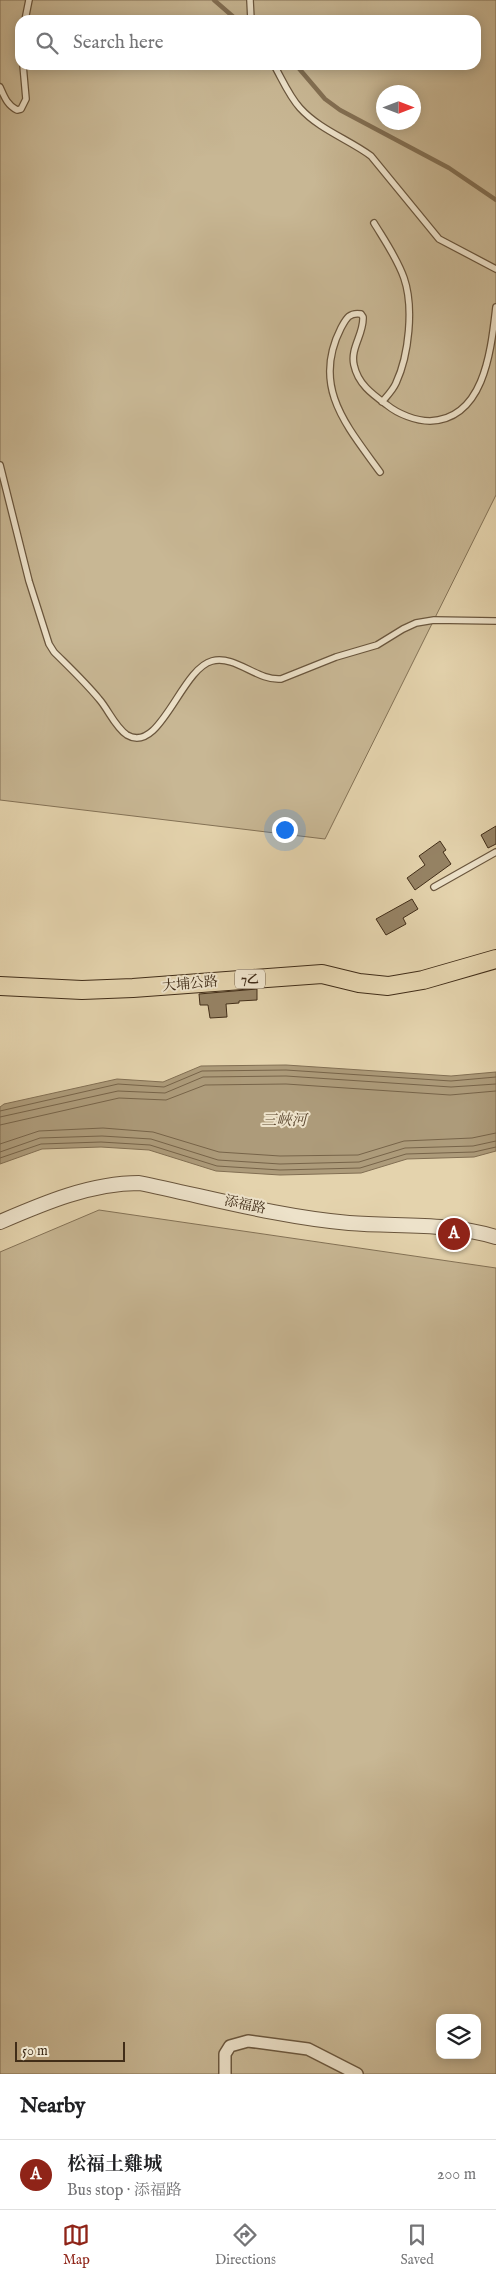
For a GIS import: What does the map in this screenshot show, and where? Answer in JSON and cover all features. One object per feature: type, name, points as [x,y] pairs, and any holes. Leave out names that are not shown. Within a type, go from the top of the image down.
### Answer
[{"type":"main road","name":"大埔公路","points":[[0,986],[82,990],[116,989],[322,974],[359,983],[388,986],[423,980],[496,959]]},
{"type":"street","name":"添福路","points":[[0,1222],[86,1190],[114,1183],[139,1183],[303,1217],[349,1223],[448,1226],[496,1237]]},
{"type":"street","points":[[225,2074],[225,2054],[230,2046],[248,2041],[308,2049],[358,2074]]},
{"type":"lane","points":[[26,15],[29,0]]},
{"type":"lane","points":[[250,0],[251,15]]},
{"type":"lane","points":[[0,87],[6,101],[12,108],[21,109],[26,99],[23,70]]},
{"type":"lane","points":[[277,70],[300,109],[323,128],[357,146],[371,156],[439,239],[496,269]]},
{"type":"lane","points":[[374,224],[404,278],[409,306],[408,333],[401,369],[396,384],[382,402]]},
{"type":"lane","points":[[380,472],[344,423],[335,401],[330,380],[330,363],[338,336],[348,316],[354,313],[360,314],[363,318],[362,329],[353,353],[353,363],[358,379],[369,392],[394,411],[422,421],[444,420],[460,412],[477,391],[485,371],[492,344],[496,307]]},
{"type":"lane","points":[[0,465],[29,581],[49,644],[54,652],[98,698],[121,730],[134,737],[143,736],[156,728],[187,681],[203,665],[213,661],[222,660],[266,678],[281,679],[336,656],[377,645],[416,623],[434,620],[496,621]]},
{"type":"lane","points":[[434,887],[496,852]]},
{"type":"shaded area","points":[[0,0],[496,0],[496,495],[325,839],[0,800]]},
{"type":"shaded area","points":[[99,1210],[496,1268],[496,2074],[0,2074],[0,1252]]},
{"type":"water","name":"三峽河","points":[[286,1065],[451,1076],[496,1072],[496,1151],[474,1157],[407,1159],[361,1173],[280,1175],[216,1171],[149,1150],[101,1147],[42,1149],[0,1164],[0,1107],[4,1104],[117,1079],[163,1082],[201,1066]]},
{"type":"building","points":[[496,826],[496,844],[488,848],[481,835]]},
{"type":"building","points":[[440,841],[446,850],[443,852],[451,864],[415,890],[407,878],[425,865],[419,856]]},
{"type":"building","points":[[412,899],[418,909],[403,918],[406,924],[386,935],[376,919]]},
{"type":"building","points":[[257,989],[257,1000],[226,1004],[227,1017],[210,1018],[208,1005],[200,1005],[199,994]]},
{"type":"waterway","points":[[214,0],[231,15]]},
{"type":"waterway","points":[[300,70],[325,99],[340,110],[449,168],[496,200]]},
{"type":"place","name":"松福土雞城","points":[[454,1234]]}]
